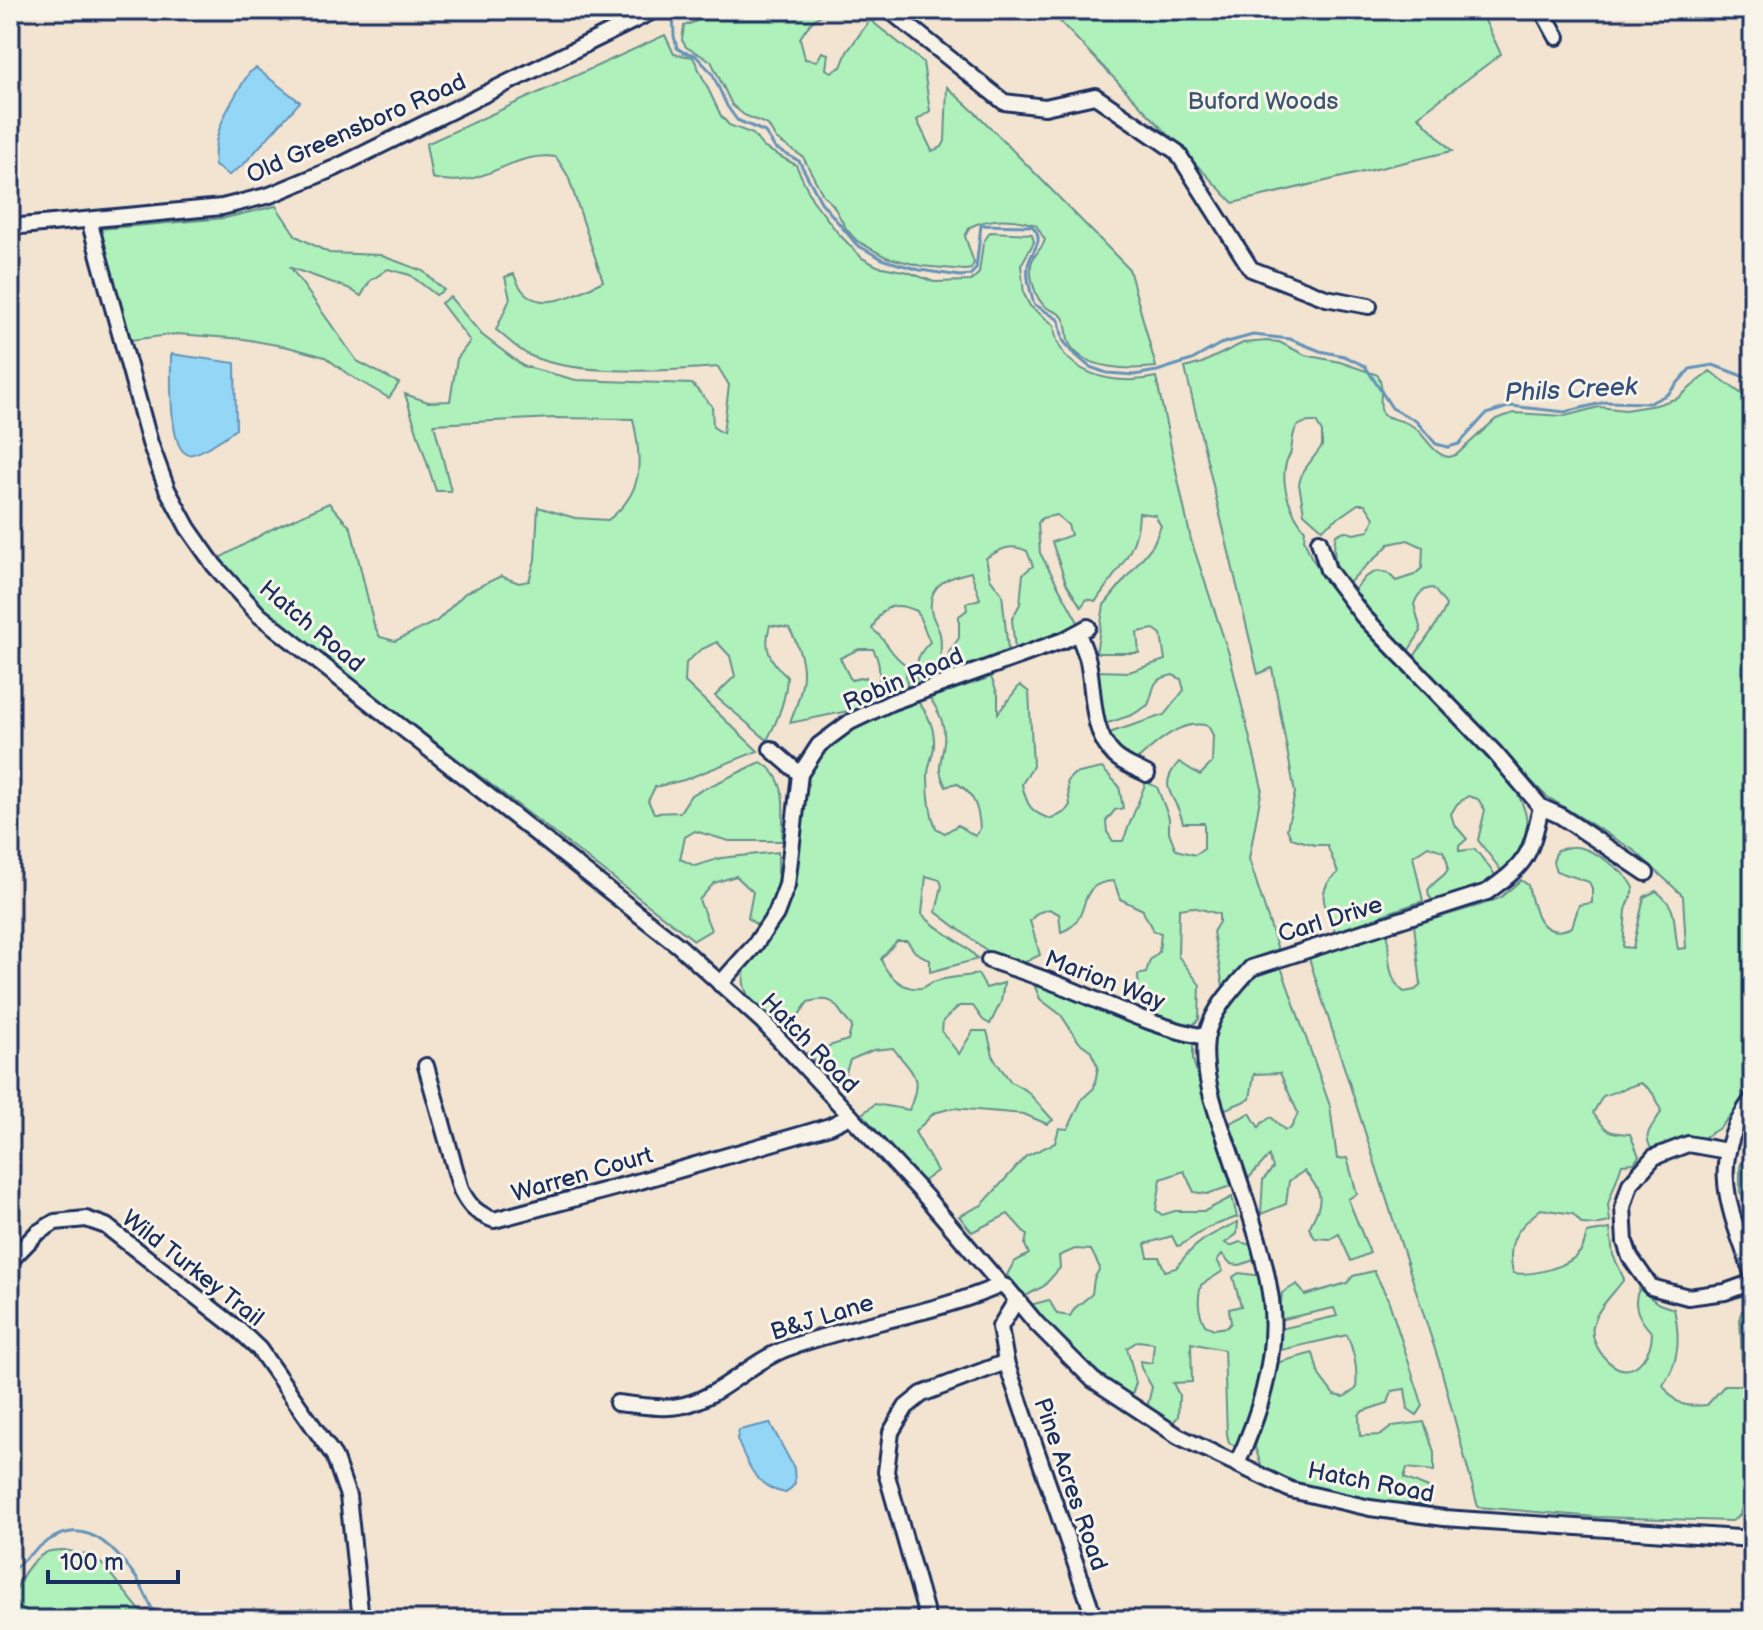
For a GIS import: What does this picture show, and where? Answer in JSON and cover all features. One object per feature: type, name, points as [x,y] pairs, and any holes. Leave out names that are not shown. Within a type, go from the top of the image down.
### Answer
[{"type":"street","name":"Old Greensboro Road","points":[[10,227],[222,207],[283,190],[335,168],[655,10]]},
{"type":"street","points":[[889,10],[1004,102],[1045,107],[1095,96],[1177,152],[1251,269],[1326,298],[1369,306]]},
{"type":"street","points":[[1542,10],[1557,37]]},
{"type":"street","name":"Hatch Road","points":[[89,220],[150,443],[167,489],[188,528],[233,589],[259,615],[679,946],[762,1021],[925,1196],[1036,1323],[1093,1380],[1178,1436],[1291,1490],[1325,1499],[1411,1514],[1752,1535]]},
{"type":"street","points":[[1319,541],[1328,570],[1363,616],[1495,753],[1541,807],[1559,815],[1646,873]]},
{"type":"street","name":"Robin Road","points":[[720,984],[754,946],[776,914],[787,885],[800,774],[819,745],[850,722],[892,702],[1064,640],[1083,630],[1097,719],[1107,745],[1122,762],[1147,774]]},
{"type":"street","points":[[771,749],[800,774]]},
{"type":"street","name":"Carl Drive","points":[[1206,1037],[1229,992],[1251,968],[1487,892],[1517,870],[1533,843],[1541,807]]},
{"type":"street","name":"Marion Way","points":[[989,960],[1138,1018],[1186,1034],[1206,1037]]},
{"type":"street","points":[[1206,1037],[1210,1085],[1257,1237],[1271,1302],[1270,1359],[1263,1390],[1237,1464]]},
{"type":"street","name":"Warren Court","points":[[426,1066],[461,1190],[469,1206],[494,1220],[759,1147],[830,1126],[850,1116]]},
{"type":"street","points":[[1753,1098],[1741,1115],[1727,1151],[1723,1175],[1730,1209],[1753,1276]]},
{"type":"street","points":[[1727,1151],[1688,1144],[1654,1157],[1630,1184],[1623,1207],[1625,1242],[1630,1257],[1651,1287],[1688,1297],[1725,1292],[1753,1282]]},
{"type":"street","name":"Wild Turkey Trail","points":[[10,1261],[37,1233],[55,1222],[74,1218],[99,1222],[259,1349],[341,1470],[348,1496],[361,1620]]},
{"type":"street","name":"B&J Lane","points":[[617,1403],[686,1405],[709,1395],[760,1361],[783,1350],[828,1335],[956,1302],[1001,1285]]},
{"type":"street","name":"Pine Acres Road","points":[[1017,1299],[1000,1327],[1006,1362],[1095,1620]]},
{"type":"street","points":[[928,1620],[886,1472],[891,1432],[906,1407],[922,1394],[1006,1362]]},
{"type":"green space","points":[[724,10],[852,10],[821,15],[800,38],[805,59],[817,61],[822,52],[828,54],[826,69],[831,72],[841,67],[847,52],[870,20],[923,62],[930,111],[917,120],[932,151],[942,147],[945,141],[947,87],[1129,269],[1156,367],[1097,364],[1077,353],[1070,345],[1064,319],[1042,304],[1033,286],[1032,261],[1045,240],[1036,225],[1003,220],[986,221],[970,227],[965,236],[974,263],[971,269],[965,270],[921,266],[886,257],[857,241],[823,195],[803,157],[776,139],[768,125],[744,115],[732,105],[711,61],[686,47],[682,40],[684,26]]},
{"type":"green space","name":"Buford Woods","points":[[1049,10],[1480,10],[1501,54],[1418,116],[1452,151],[1233,203]]},
{"type":"green space","points":[[665,35],[674,54],[693,57],[721,116],[729,125],[753,134],[763,147],[796,165],[812,199],[862,258],[877,266],[908,272],[934,282],[971,281],[979,273],[983,243],[990,232],[1032,234],[1034,242],[1021,265],[1024,294],[1030,306],[1054,325],[1065,355],[1077,366],[1106,378],[1140,380],[1156,377],[1191,540],[1230,657],[1262,788],[1249,859],[1278,950],[1246,964],[1223,986],[1213,932],[1219,922],[1219,914],[1193,907],[1179,909],[1178,956],[1200,985],[1199,1019],[1192,1026],[1140,1014],[1138,975],[1146,973],[1150,960],[1159,952],[1161,933],[1153,931],[1143,910],[1120,899],[1114,881],[1092,888],[1078,919],[1061,932],[1059,914],[1049,909],[1037,913],[1030,921],[1040,955],[1023,963],[998,959],[936,912],[942,886],[940,880],[926,876],[922,914],[978,959],[930,972],[930,960],[915,952],[907,941],[897,941],[881,959],[883,965],[896,980],[914,988],[978,974],[986,988],[1004,983],[1001,1002],[990,1024],[973,1006],[959,1006],[943,1021],[942,1032],[959,1054],[973,1031],[987,1031],[994,1059],[1011,1082],[1027,1091],[1053,1120],[1047,1124],[1024,1114],[953,1108],[934,1113],[915,1132],[937,1171],[921,1183],[862,1114],[875,1104],[909,1110],[916,1083],[911,1071],[893,1048],[873,1050],[850,1060],[846,1072],[837,1083],[807,1053],[848,1040],[852,1026],[835,1005],[826,1000],[808,1002],[794,1022],[783,1029],[759,1009],[746,991],[744,974],[747,965],[770,932],[778,914],[794,827],[806,783],[814,764],[835,741],[868,721],[916,700],[927,715],[933,733],[928,784],[930,809],[936,828],[945,833],[958,825],[975,836],[980,829],[977,808],[971,796],[956,783],[946,787],[943,780],[940,769],[944,730],[930,698],[991,677],[998,695],[998,713],[1020,685],[1029,692],[1033,766],[1022,784],[1025,797],[1034,811],[1052,819],[1065,812],[1070,805],[1067,781],[1074,774],[1102,768],[1119,786],[1123,808],[1115,810],[1106,821],[1107,832],[1113,841],[1123,841],[1146,782],[1157,787],[1169,818],[1169,832],[1176,850],[1195,855],[1204,849],[1204,823],[1183,823],[1168,786],[1172,771],[1179,762],[1200,775],[1212,763],[1213,735],[1208,726],[1178,729],[1135,762],[1114,750],[1109,733],[1164,715],[1184,690],[1181,679],[1173,675],[1160,679],[1154,685],[1148,705],[1132,715],[1102,725],[1097,671],[1129,672],[1165,660],[1161,634],[1154,629],[1137,632],[1139,653],[1096,653],[1104,605],[1153,545],[1161,526],[1155,515],[1139,513],[1135,539],[1125,560],[1096,601],[1087,599],[1081,607],[1066,583],[1052,542],[1071,535],[1068,525],[1057,515],[1042,518],[1038,523],[1040,553],[1079,624],[1015,650],[1012,619],[1020,604],[1023,574],[1033,566],[1027,551],[1016,547],[986,558],[990,578],[1002,594],[1008,650],[946,677],[949,652],[959,638],[959,616],[967,610],[966,603],[980,599],[971,572],[948,579],[933,593],[931,610],[941,640],[938,678],[917,686],[917,662],[930,642],[917,611],[902,606],[885,610],[872,629],[905,664],[908,691],[881,701],[876,656],[873,649],[859,649],[840,658],[851,680],[866,677],[871,703],[858,709],[790,723],[802,686],[800,653],[789,628],[770,625],[767,640],[769,653],[787,677],[781,710],[767,740],[715,696],[735,676],[730,656],[717,642],[700,650],[686,663],[685,682],[758,751],[684,780],[655,787],[648,801],[654,813],[680,812],[691,795],[761,762],[777,777],[781,787],[783,819],[782,841],[729,841],[695,831],[685,837],[680,859],[695,866],[721,858],[778,852],[776,891],[758,926],[748,918],[753,892],[736,876],[714,883],[699,900],[711,930],[694,940],[264,611],[218,559],[272,529],[329,503],[351,528],[374,625],[380,637],[395,641],[437,621],[465,593],[501,576],[519,583],[529,581],[535,560],[538,507],[575,518],[608,520],[620,509],[635,487],[638,474],[633,419],[554,418],[434,424],[451,491],[436,491],[405,394],[428,402],[450,401],[457,359],[470,341],[441,303],[450,297],[482,335],[523,366],[576,380],[692,384],[712,406],[713,427],[723,433],[729,385],[718,367],[649,371],[572,367],[531,356],[496,330],[510,299],[505,277],[514,274],[530,297],[541,301],[566,298],[603,281],[568,176],[556,157],[540,156],[466,180],[432,178],[426,144]]},
{"type":"green space","points":[[276,206],[296,236],[329,253],[380,255],[423,271],[444,290],[436,295],[410,275],[388,269],[370,281],[361,296],[348,288],[291,268],[357,361],[399,383],[389,398],[325,357],[288,347],[244,339],[177,334],[131,340],[100,229],[225,218]]},
{"type":"green space","points":[[1279,342],[1305,355],[1340,362],[1378,375],[1383,415],[1414,427],[1434,449],[1449,457],[1456,455],[1496,419],[1514,413],[1565,416],[1599,407],[1625,410],[1656,405],[1678,398],[1710,371],[1746,397],[1753,397],[1753,1088],[1721,1127],[1703,1138],[1671,1145],[1654,1154],[1648,1136],[1661,1112],[1651,1091],[1640,1083],[1603,1096],[1593,1113],[1608,1130],[1630,1134],[1639,1156],[1634,1163],[1622,1164],[1608,1204],[1610,1222],[1582,1224],[1573,1214],[1541,1209],[1515,1236],[1511,1252],[1513,1273],[1539,1272],[1574,1258],[1580,1252],[1587,1233],[1610,1229],[1613,1255],[1624,1279],[1595,1319],[1593,1332],[1596,1344],[1613,1365],[1632,1368],[1647,1353],[1652,1333],[1638,1312],[1636,1301],[1639,1289],[1659,1304],[1674,1309],[1676,1358],[1663,1385],[1672,1397],[1686,1405],[1707,1405],[1725,1385],[1743,1385],[1750,1379],[1750,1372],[1742,1364],[1742,1311],[1753,1320],[1753,1445],[1740,1515],[1732,1521],[1596,1517],[1478,1507],[1440,1365],[1307,952],[1388,931],[1394,980],[1404,992],[1415,990],[1421,985],[1414,925],[1500,898],[1521,880],[1528,885],[1532,904],[1545,927],[1561,930],[1572,927],[1579,905],[1592,903],[1592,888],[1589,882],[1556,871],[1553,862],[1557,850],[1569,847],[1583,848],[1600,856],[1625,875],[1634,888],[1626,910],[1623,947],[1633,948],[1644,897],[1656,891],[1672,910],[1678,949],[1686,948],[1683,896],[1635,851],[1546,796],[1412,660],[1446,605],[1433,588],[1421,593],[1414,604],[1421,631],[1407,653],[1350,595],[1365,577],[1377,571],[1388,573],[1396,581],[1414,575],[1422,568],[1423,547],[1408,540],[1389,544],[1346,587],[1335,562],[1336,535],[1344,531],[1354,534],[1369,531],[1374,518],[1365,504],[1358,504],[1322,529],[1304,513],[1299,484],[1302,473],[1322,446],[1322,432],[1316,422],[1308,422],[1295,429],[1284,480],[1291,507],[1305,530],[1304,539],[1311,557],[1341,600],[1505,772],[1521,800],[1527,823],[1522,846],[1503,873],[1478,840],[1485,810],[1478,799],[1468,796],[1457,804],[1451,814],[1454,824],[1467,839],[1459,846],[1459,851],[1475,849],[1496,876],[1477,887],[1434,902],[1428,890],[1445,874],[1448,866],[1443,851],[1428,846],[1413,856],[1423,901],[1336,933],[1324,901],[1326,887],[1338,873],[1327,845],[1291,838],[1287,829],[1295,793],[1272,668],[1258,674],[1185,368],[1243,343]]},
{"type":"green space","points":[[1280,964],[1330,1106],[1337,1159],[1347,1158],[1357,1194],[1348,1199],[1370,1253],[1351,1261],[1339,1234],[1330,1239],[1315,1238],[1309,1228],[1320,1198],[1316,1186],[1304,1171],[1289,1181],[1286,1204],[1261,1214],[1263,1180],[1273,1168],[1269,1156],[1246,1181],[1226,1125],[1250,1113],[1259,1128],[1271,1117],[1285,1130],[1291,1128],[1298,1113],[1280,1073],[1254,1074],[1250,1099],[1221,1111],[1216,1093],[1212,1056],[1219,1020],[1238,989],[1252,975]]},
{"type":"green space","points":[[1048,986],[1139,1024],[1193,1038],[1193,1060],[1231,1186],[1207,1194],[1194,1192],[1184,1171],[1161,1179],[1156,1210],[1162,1215],[1175,1211],[1205,1211],[1232,1197],[1237,1217],[1207,1228],[1181,1245],[1177,1246],[1172,1236],[1145,1244],[1148,1257],[1159,1257],[1165,1271],[1176,1268],[1203,1240],[1238,1222],[1237,1234],[1225,1243],[1230,1246],[1240,1242],[1251,1245],[1254,1260],[1240,1265],[1231,1264],[1222,1254],[1217,1260],[1223,1271],[1201,1285],[1199,1296],[1205,1325],[1214,1329],[1227,1327],[1231,1323],[1229,1309],[1241,1306],[1233,1277],[1239,1273],[1262,1276],[1265,1310],[1261,1361],[1238,1447],[1229,1443],[1227,1434],[1224,1350],[1191,1343],[1192,1382],[1173,1383],[1179,1395],[1178,1417],[1168,1427],[1146,1412],[1152,1387],[1140,1361],[1152,1363],[1154,1343],[1138,1341],[1127,1348],[1136,1383],[1130,1400],[1041,1322],[1030,1305],[1049,1300],[1057,1314],[1070,1316],[1092,1294],[1094,1279],[1100,1268],[1091,1250],[1075,1249],[1059,1256],[1060,1268],[1044,1286],[1024,1297],[1007,1275],[1014,1262],[1029,1254],[1025,1245],[1027,1235],[1008,1214],[972,1232],[959,1216],[982,1205],[1026,1156],[1055,1143],[1059,1128],[1068,1129],[1082,1099],[1094,1088],[1098,1067],[1090,1050],[1079,1042],[1061,1015],[1040,999],[1035,987]]},
{"type":"green space","points":[[1753,1133],[1752,1205],[1740,1192],[1740,1167]]},
{"type":"green space","points":[[1374,1271],[1388,1299],[1423,1406],[1417,1415],[1408,1409],[1405,1389],[1392,1391],[1388,1403],[1359,1415],[1360,1436],[1381,1435],[1393,1426],[1424,1422],[1434,1452],[1434,1471],[1407,1468],[1404,1478],[1433,1490],[1431,1505],[1366,1500],[1302,1485],[1262,1468],[1255,1447],[1276,1363],[1313,1353],[1319,1375],[1334,1395],[1344,1397],[1356,1389],[1355,1361],[1347,1335],[1277,1351],[1280,1329],[1337,1316],[1334,1308],[1279,1320],[1282,1293],[1297,1284],[1305,1295],[1347,1283],[1353,1276]]},
{"type":"green space","points":[[64,1550],[88,1555],[103,1565],[148,1620],[10,1620],[15,1591],[30,1565],[47,1552]]},
{"type":"water","points":[[256,68],[300,102],[243,165],[229,175],[215,166],[216,141],[230,106],[249,73]]},
{"type":"water","points":[[171,354],[235,363],[236,429],[197,453],[187,454],[176,438]]},
{"type":"water","points":[[770,1423],[794,1468],[795,1484],[786,1493],[760,1481],[749,1466],[737,1439],[739,1430]]},
{"type":"waterway","name":"Phils Creek","points":[[673,10],[677,48],[695,55],[712,73],[737,120],[765,132],[775,148],[799,161],[821,202],[857,245],[884,260],[920,270],[970,275],[976,269],[981,225],[1032,226],[1038,236],[1028,271],[1034,304],[1059,320],[1063,340],[1071,351],[1090,367],[1107,373],[1134,375],[1157,371],[1192,360],[1220,344],[1253,335],[1290,339],[1365,366],[1392,408],[1416,421],[1436,444],[1448,447],[1459,444],[1486,414],[1511,406],[1565,412],[1606,402],[1650,403],[1668,394],[1690,369],[1713,365],[1753,380]]},
{"type":"waterway","points":[[10,1573],[44,1543],[59,1535],[74,1532],[88,1534],[118,1555],[138,1581],[159,1620]]},
{"type":"waterway","points":[[564,1620],[581,1611],[612,1617],[648,1612],[668,1620]]}]
